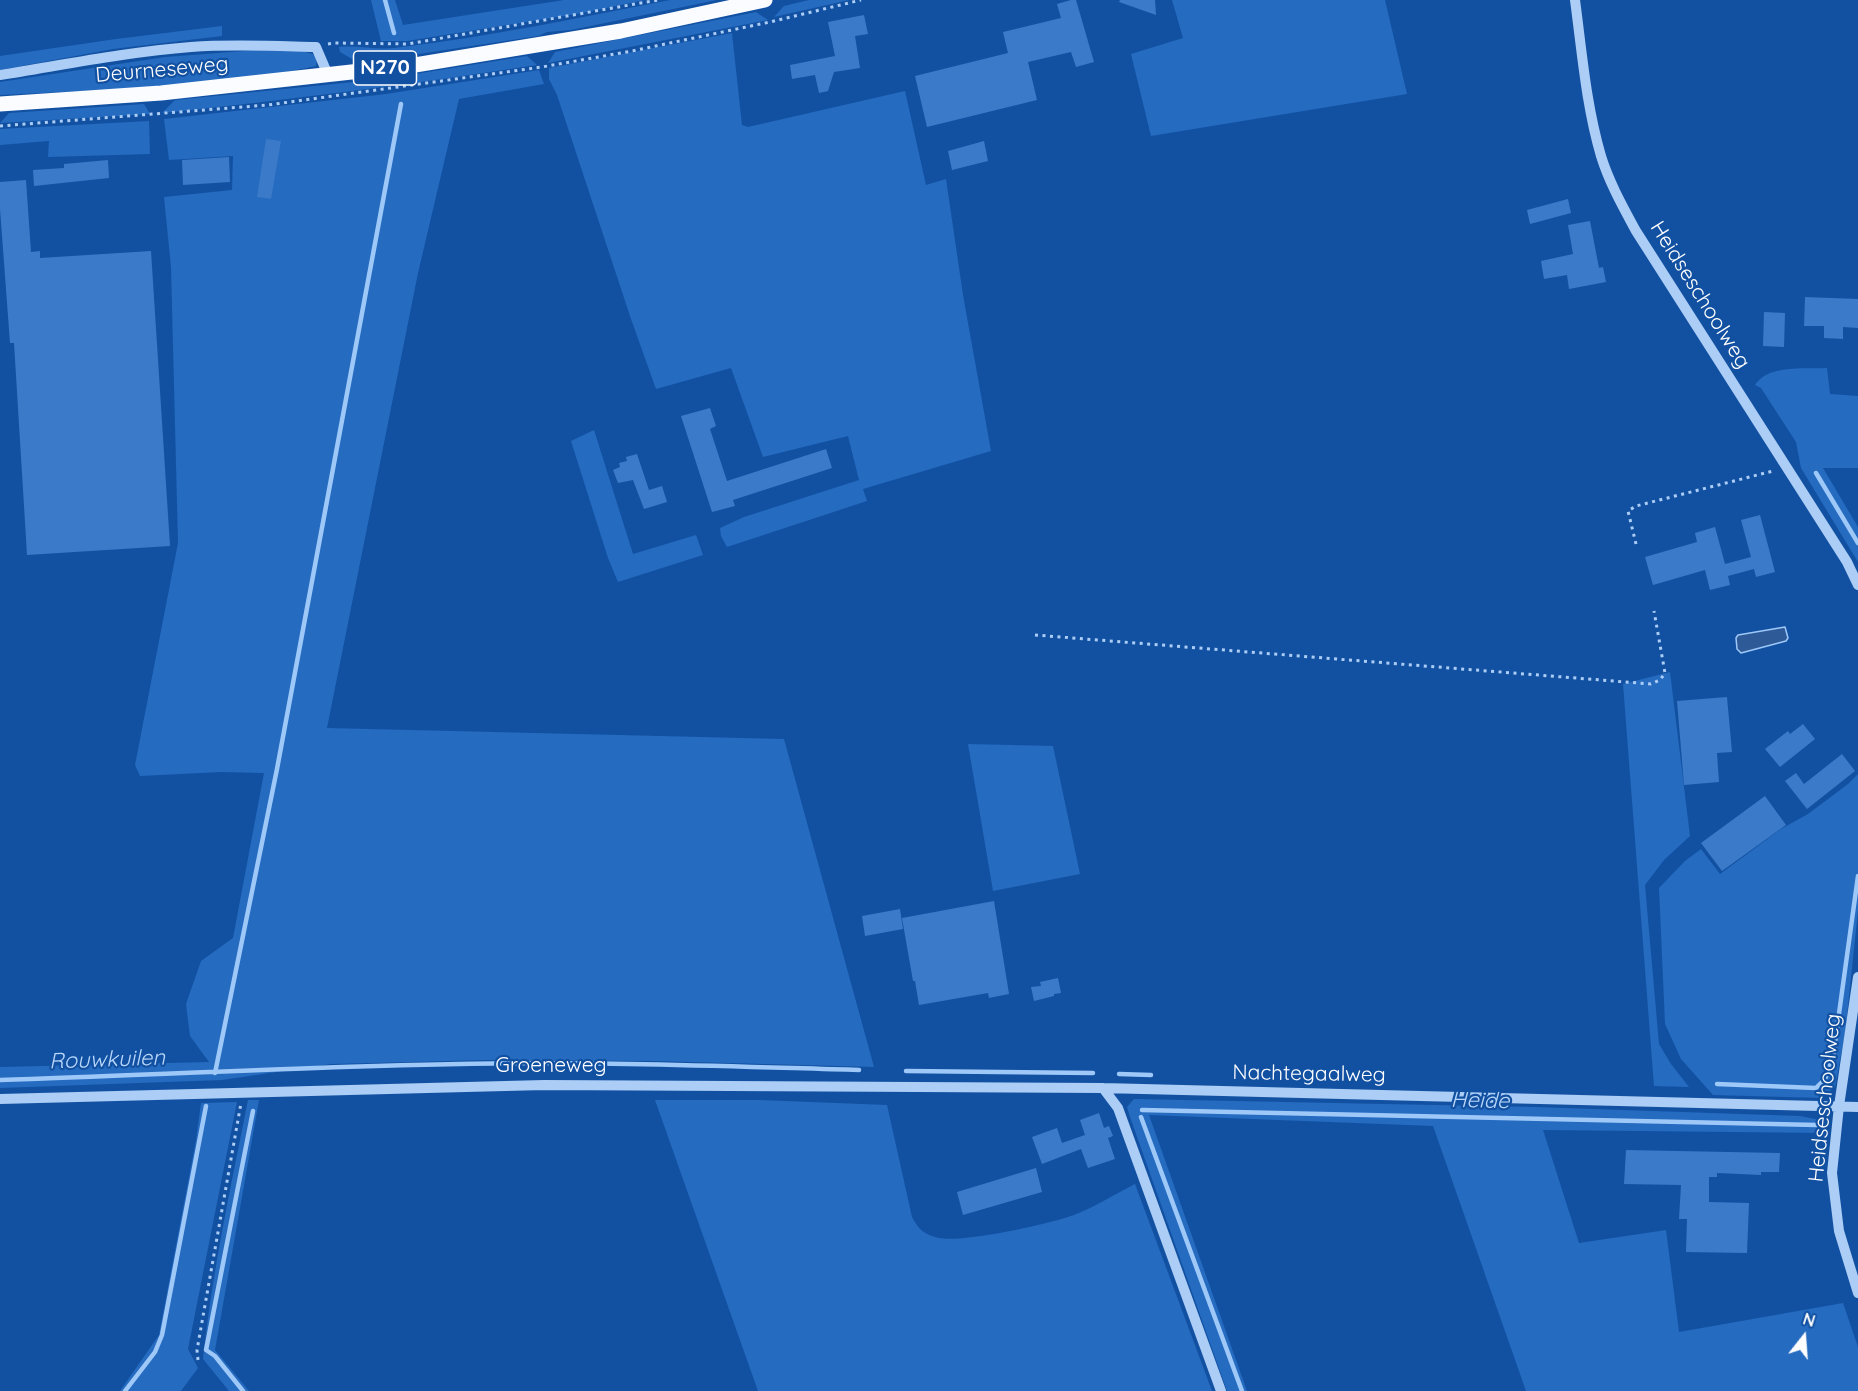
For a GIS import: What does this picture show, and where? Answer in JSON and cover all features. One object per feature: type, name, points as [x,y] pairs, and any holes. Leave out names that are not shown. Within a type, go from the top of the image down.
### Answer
[{"type":"main road","name":"Deurneseweg","points":[[0,104],[161,93],[415,64],[621,31],[765,0]]},
{"type":"street","name":"Heidseschoolweg","points":[[1575,0],[1592,123],[1613,188],[1636,231],[1847,562],[1858,585]]},
{"type":"street","name":"Deurneseweg","points":[[0,75],[190,47],[235,45],[316,47]]},
{"type":"street","points":[[316,47],[328,75]]},
{"type":"street","name":"Heidseschoolweg","points":[[1858,977],[1839,1106],[1832,1173],[1839,1231],[1858,1293]]},
{"type":"street","name":"Groeneweg","points":[[0,1099],[544,1085],[1103,1088]]},
{"type":"street","points":[[1103,1088],[1118,1108],[1221,1391]]},
{"type":"street","name":"Nachtegaalweg","points":[[1103,1088],[1839,1106]]},
{"type":"street","points":[[1839,1106],[1858,1107]]},
{"type":"path","points":[[316,47],[335,43],[408,44],[658,0]]},
{"type":"path","points":[[1636,543],[1628,511],[1636,506],[1786,468]]},
{"type":"path","points":[[1035,635],[1651,684],[1660,680],[1665,673],[1654,611]]},
{"type":"path","points":[[198,1360],[197,1350],[243,1093]]},
{"type":"shaded area","points":[[371,0],[395,0],[403,25],[564,0],[645,0],[582,13],[407,41],[381,41]]},
{"type":"shaded area","points":[[670,0],[717,0],[571,30],[547,32],[538,36],[359,63],[340,52],[339,47],[387,48],[429,44]]},
{"type":"shaded area","points":[[809,0],[849,0],[774,17],[784,6]]},
{"type":"shaded area","points":[[1172,0],[1385,0],[1407,94],[1151,136],[1131,54],[1183,38]]},
{"type":"shaded area","points":[[756,12],[768,20],[548,63],[555,52]]},
{"type":"shaded area","points":[[222,26],[222,36],[113,49],[0,70],[0,56]]},
{"type":"shaded area","points":[[732,33],[742,125],[748,127],[905,91],[926,185],[946,179],[963,295],[991,451],[863,489],[867,501],[727,547],[721,536],[720,528],[744,517],[859,480],[848,436],[763,457],[731,368],[656,389],[557,95],[549,79],[549,68]]},
{"type":"shaded area","points":[[257,50],[301,51],[313,54],[317,60],[316,66],[277,74],[146,88],[0,95],[0,82],[165,57]]},
{"type":"shaded area","points":[[527,56],[537,65],[444,79],[162,113],[175,100],[384,79]]},
{"type":"shaded area","points":[[539,70],[544,84],[459,99],[418,273],[327,728],[784,739],[874,1067],[655,1061],[487,1060],[331,1064],[222,1080],[0,1088],[0,1067],[209,1062],[190,1036],[186,1004],[201,961],[233,938],[264,773],[221,772],[140,776],[135,765],[178,543],[171,267],[164,197],[232,190],[233,156],[169,160],[164,119],[386,94]]},
{"type":"shaded area","points":[[144,104],[150,114],[0,123],[9,113]]},
{"type":"shaded area","points":[[149,121],[150,154],[48,157],[49,141],[0,145],[0,129]]},
{"type":"shaded area","points":[[1827,368],[1830,394],[1858,396],[1858,468],[1823,468],[1858,527],[1858,562],[1801,468],[1796,442],[1761,388],[1755,385],[1761,378],[1778,371]]},
{"type":"shaded area","points":[[594,430],[633,554],[696,535],[703,555],[618,582],[608,558],[571,441]]},
{"type":"shaded area","points":[[1785,627],[1788,638],[1786,641],[1741,653],[1737,649],[1738,635]]},
{"type":"shaded area","points":[[1670,672],[1690,836],[1664,860],[1645,885],[1659,1044],[1689,1087],[1654,1086],[1623,684]]},
{"type":"shaded area","points":[[968,744],[1053,746],[1080,874],[993,891]]},
{"type":"shaded area","points":[[1858,774],[1858,911],[1845,1034],[1835,1087],[1821,1098],[1713,1095],[1681,1059],[1665,1024],[1659,888],[1685,861],[1701,849],[1720,874],[1781,829],[1808,814]]},
{"type":"shaded area","points":[[1134,1099],[1535,1107],[1800,1116],[1820,1120],[1827,1130],[1826,1133],[1543,1130],[1579,1243],[1666,1230],[1679,1332],[1843,1303],[1858,1347],[1858,1391],[1526,1391],[1433,1126],[1149,1115],[1247,1391],[1227,1391],[1130,1117],[1127,1107]]},
{"type":"shaded area","points":[[248,1100],[259,1100],[215,1350],[249,1391],[229,1391],[203,1359],[217,1261]]},
{"type":"shaded area","points":[[655,1100],[759,1100],[887,1105],[912,1217],[922,1231],[939,1238],[966,1238],[1027,1228],[1062,1219],[1090,1208],[1135,1184],[1212,1391],[758,1391]]},
{"type":"shaded area","points":[[237,1102],[188,1349],[198,1368],[181,1391],[120,1391],[159,1335],[201,1103]]},
{"type":"building","points":[[1076,0],[1094,62],[1076,67],[1071,52],[1028,62],[1037,100],[927,127],[915,76],[1008,53],[1003,32],[1061,18],[1057,4]]},
{"type":"building","points":[[1120,0],[1155,0],[1156,15],[1119,2]]},
{"type":"building","points":[[864,15],[868,34],[855,36],[860,68],[834,72],[828,91],[819,93],[815,75],[792,79],[790,65],[835,56],[828,22]]},
{"type":"building","points":[[266,139],[281,141],[271,199],[257,197]]},
{"type":"building","points":[[984,141],[988,161],[952,170],[948,151]]},
{"type":"building","points":[[229,157],[230,182],[183,185],[182,160]]},
{"type":"building","points":[[108,160],[109,178],[34,186],[33,170],[64,168],[64,164]]},
{"type":"building","points":[[26,180],[31,252],[40,251],[40,258],[151,251],[170,546],[27,555],[14,343],[10,343],[0,209],[0,182]]},
{"type":"building","points":[[1568,199],[1571,213],[1530,224],[1527,210]]},
{"type":"building","points":[[1590,221],[1599,268],[1603,267],[1606,282],[1569,289],[1567,275],[1544,279],[1541,261],[1573,254],[1568,225]]},
{"type":"building","points":[[1805,297],[1858,299],[1858,328],[1843,327],[1843,339],[1824,338],[1824,326],[1804,326]]},
{"type":"building","points":[[1764,312],[1785,313],[1784,347],[1763,346]]},
{"type":"building","points":[[710,408],[716,426],[710,429],[727,481],[826,449],[832,468],[733,500],[735,506],[712,512],[681,416]]},
{"type":"building","points":[[637,454],[649,490],[646,491],[662,486],[667,502],[644,509],[633,480],[618,483],[613,470],[620,467],[619,463],[627,461],[626,457]]},
{"type":"building","points":[[1760,515],[1775,572],[1756,577],[1754,569],[1728,576],[1730,585],[1710,590],[1705,570],[1653,585],[1645,557],[1697,542],[1695,533],[1715,527],[1725,564],[1751,557],[1741,520]]},
{"type":"building","points":[[1727,697],[1732,752],[1717,753],[1719,782],[1684,785],[1677,701]]},
{"type":"building","points":[[1803,724],[1815,739],[1780,767],[1765,749],[1788,731],[1790,734]]},
{"type":"building","points":[[1842,754],[1855,771],[1807,809],[1785,781],[1796,773],[1804,784]]},
{"type":"building","points":[[1765,796],[1786,825],[1722,871],[1701,843]]},
{"type":"building","points":[[994,901],[1009,994],[989,998],[988,993],[919,1005],[902,918]]},
{"type":"building","points":[[900,909],[903,929],[865,936],[862,916]]},
{"type":"building","points":[[1058,978],[1061,993],[1034,1001],[1031,987],[1041,986],[1040,982]]},
{"type":"building","points":[[1099,1113],[1104,1128],[1109,1126],[1113,1136],[1108,1138],[1115,1159],[1088,1168],[1081,1149],[1042,1164],[1032,1137],[1057,1128],[1062,1143],[1085,1135],[1080,1120]]},
{"type":"building","points":[[1626,1150],[1780,1153],[1779,1172],[1761,1172],[1761,1175],[1717,1173],[1717,1177],[1709,1177],[1709,1202],[1749,1203],[1747,1253],[1686,1252],[1687,1219],[1679,1219],[1681,1185],[1624,1184]]},
{"type":"building","points":[[1036,1168],[1042,1192],[963,1215],[957,1192]]},
{"type":"waterway","points":[[385,0],[394,33]]},
{"type":"waterway","points":[[215,1073],[277,769],[401,104]]},
{"type":"waterway","points":[[1816,473],[1858,543]]},
{"type":"waterway","points":[[1717,1084],[1816,1088],[1825,1079],[1833,1057],[1858,876]]},
{"type":"waterway","name":"Rouwkuilen","points":[[0,1080],[335,1067],[536,1063],[859,1070]]},
{"type":"waterway","points":[[906,1071],[1093,1073]]},
{"type":"waterway","points":[[1119,1074],[1151,1075]]},
{"type":"waterway","points":[[125,1391],[155,1352],[162,1335],[206,1106]]},
{"type":"waterway","name":"Heide","points":[[1142,1110],[1817,1125]]},
{"type":"waterway","points":[[243,1391],[215,1356],[206,1350],[253,1111]]},
{"type":"waterway","points":[[1141,1117],[1242,1391]]}]
